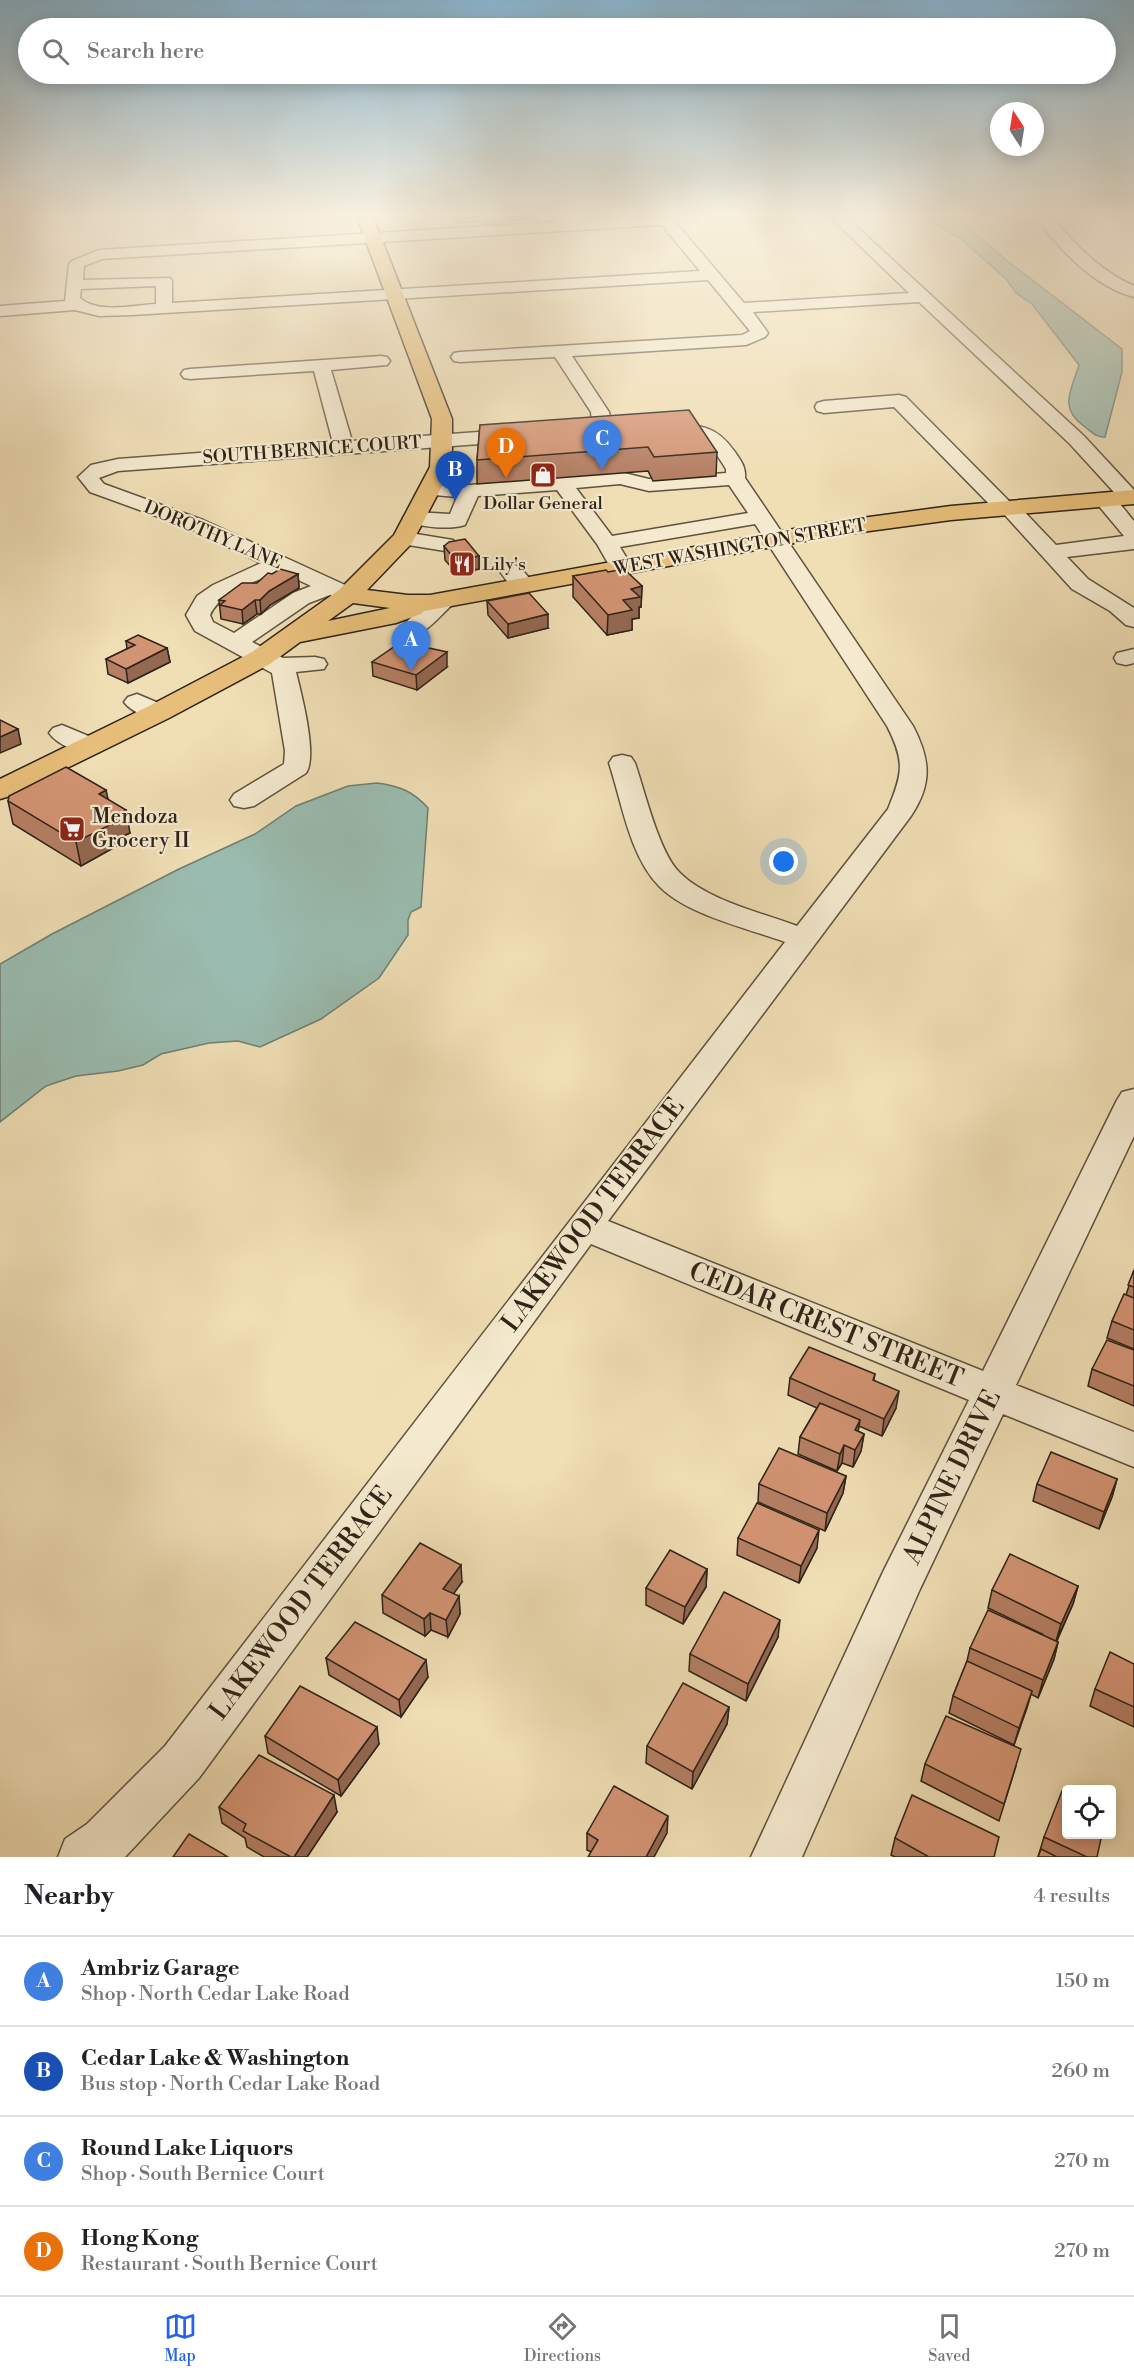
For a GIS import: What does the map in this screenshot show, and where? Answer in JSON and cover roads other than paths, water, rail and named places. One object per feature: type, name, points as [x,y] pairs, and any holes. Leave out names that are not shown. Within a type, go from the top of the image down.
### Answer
[{"type":"main road","points":[[0,790],[89,746],[148,707],[270,662],[293,635],[339,591],[404,538],[441,467],[442,418],[398,304]]},
{"type":"main road","name":"WEST WASHINGTON STREET","points":[[339,591],[408,603],[437,601],[517,578],[621,567],[769,528],[890,521],[1131,497]]},
{"type":"main road","points":[[293,635],[387,618],[437,601]]},
{"type":"street","points":[[164,304],[164,308]]},
{"type":"street","points":[[0,311],[77,305],[101,310],[235,304]]},
{"type":"street","points":[[460,357],[730,341],[756,336],[759,333],[757,328],[736,304]]},
{"type":"street","points":[[740,308],[813,304]]},
{"type":"street","points":[[932,304],[1077,441],[1131,497]]},
{"type":"street","points":[[560,351],[600,412],[596,432],[624,433]]},
{"type":"street","points":[[190,374],[381,361]]},
{"type":"street","points":[[321,365],[344,448]]},
{"type":"street","points":[[824,407],[899,401],[1080,584],[1118,606],[1134,620]]},
{"type":"street","name":"LAKEWOOD TERRACE","points":[[84,1857],[105,1842],[182,1762],[584,1226],[901,810],[915,778],[914,752],[900,726],[799,578],[735,478],[736,469],[718,440],[702,430],[646,433]]},
{"type":"street","name":"SOUTH BERNICE COURT","points":[[94,471],[110,466],[138,463],[540,434]]},
{"type":"street","name":"DOROTHY LANE","points":[[94,471],[88,477],[97,488],[196,524],[339,591]]},
{"type":"street","points":[[429,490],[470,491],[620,478],[649,485],[735,478]]},
{"type":"street","points":[[562,483],[607,543],[621,567]]},
{"type":"street","points":[[414,518],[458,520],[470,491]]},
{"type":"street","points":[[1102,499],[1134,534]]},
{"type":"street","points":[[607,543],[769,528]]},
{"type":"street","points":[[404,538],[445,545]]},
{"type":"street","points":[[1050,552],[1128,544],[1134,539]]},
{"type":"street","points":[[252,576],[239,570],[234,563],[254,551]]},
{"type":"street","points":[[244,800],[297,767],[298,751],[289,692],[284,673],[270,662],[203,626],[198,615],[206,602],[221,590],[279,563]]},
{"type":"street","points":[[233,644],[301,598],[339,591]]},
{"type":"street","points":[[412,629],[437,601]]},
{"type":"street","points":[[270,662],[315,664]]},
{"type":"street","points":[[62,733],[89,746]]},
{"type":"street","points":[[622,763],[653,850],[668,878],[692,896],[803,938]]},
{"type":"street","name":"ALPINE DRIVE","points":[[776,1857],[899,1586],[1134,1100]]},
{"type":"street","name":"CEDAR CREST STREET","points":[[584,1226],[1134,1450]]},
{"type":"water","points":[[1032,304],[1063,304],[1122,349],[1122,372],[1105,437],[1092,433],[1072,413],[1069,406],[1070,391],[1079,365]]},
{"type":"water","points":[[377,783],[405,790],[417,797],[428,808],[421,907],[411,912],[408,920],[408,935],[379,978],[321,1019],[260,1047],[238,1041],[209,1043],[161,1054],[143,1065],[118,1071],[76,1076],[46,1086],[0,1122],[0,964],[52,934],[179,869],[255,834],[296,806],[348,786]]},
{"type":"place","name":"Round Lake Liquors","points":[[602,470]]},
{"type":"place","name":"Dollar General","points":[[543,475]]},
{"type":"place","name":"Hong Kong","points":[[506,478]]},
{"type":"place","name":"Cedar Lake & Washington","points":[[455,501]]},
{"type":"place","name":"Lily's","points":[[462,564]]},
{"type":"place","name":"Ambriz Garage","points":[[411,671]]},
{"type":"place","name":"Mendoza Grocery II","points":[[72,829]]}]
